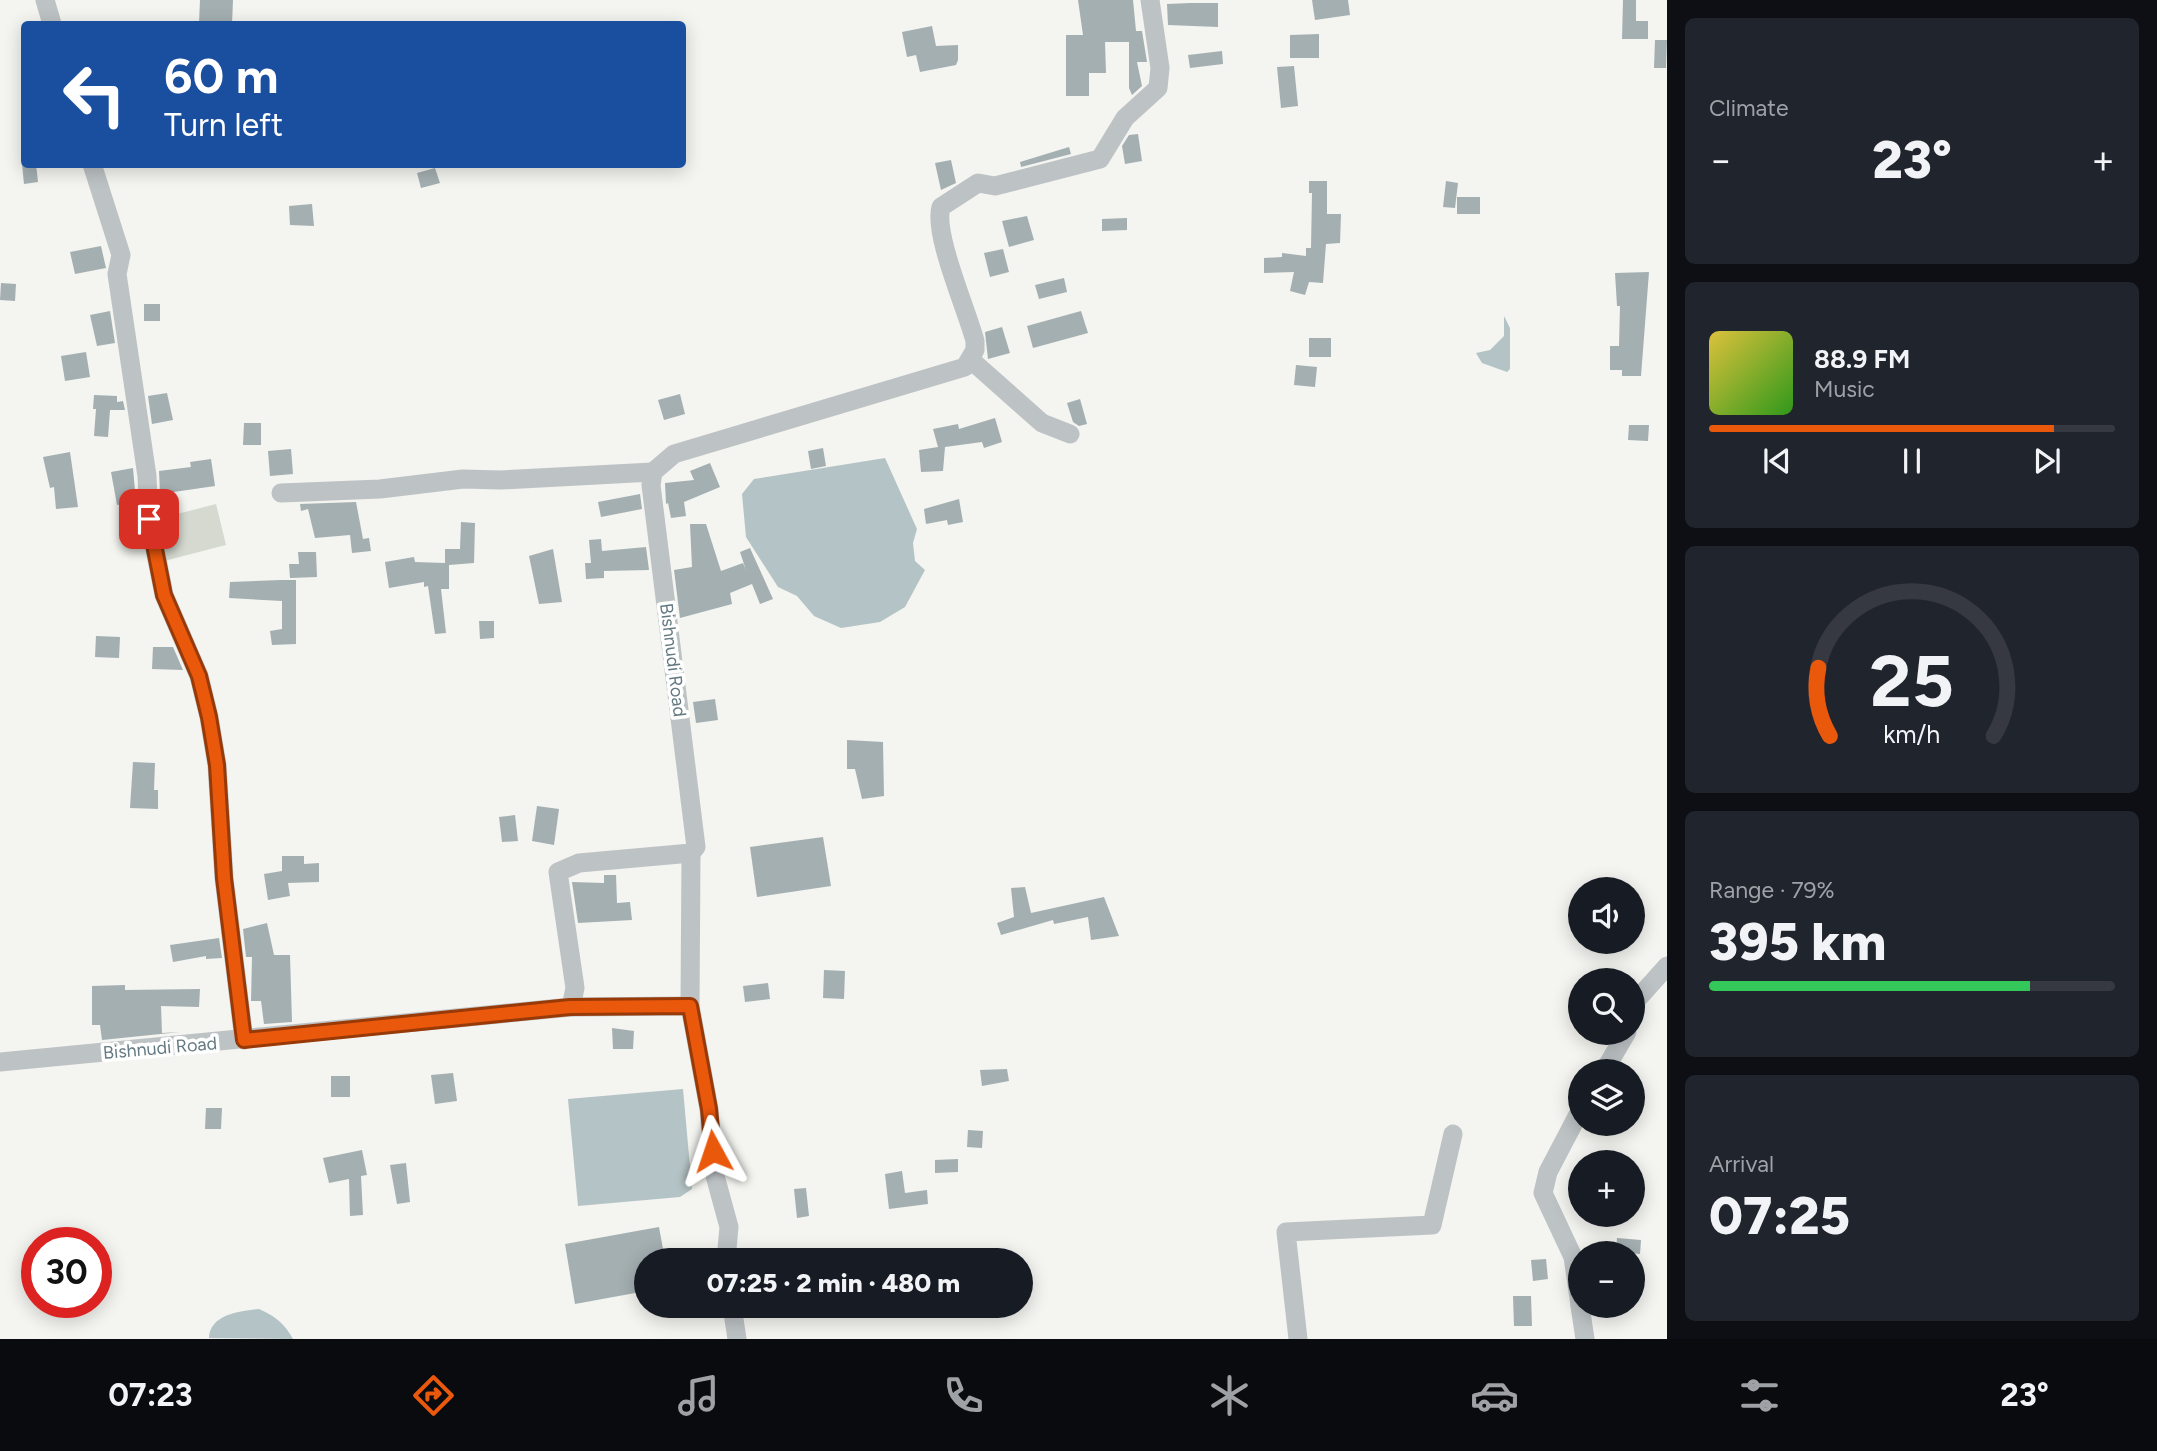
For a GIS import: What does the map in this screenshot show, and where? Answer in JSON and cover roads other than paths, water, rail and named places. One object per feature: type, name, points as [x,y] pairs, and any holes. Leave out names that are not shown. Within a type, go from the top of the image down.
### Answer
[{"type":"street","points":[[45,0],[51,21]]},
{"type":"street","points":[[281,492],[380,489],[463,479],[501,480],[653,472],[674,454],[965,368],[971,360],[975,341],[944,244],[938,216],[941,207],[978,183],[995,186],[1100,159],[1125,118],[1158,88],[1160,68],[1150,0]]},
{"type":"street","points":[[93,168],[121,255],[117,274],[147,476],[149,519],[164,595],[199,676],[209,717],[217,765],[224,878],[244,1040]]},
{"type":"street","points":[[971,360],[1042,423],[1070,435]]},
{"type":"street","name":"Bishnudi Road","points":[[653,472],[651,485],[696,837],[696,847],[691,853],[690,1006],[709,1109],[715,1172],[729,1227],[727,1248]]},
{"type":"street","points":[[570,1007],[575,988],[558,872],[579,863],[691,853]]},
{"type":"street","points":[[1645,991],[1667,967]]},
{"type":"street","name":"Bishnudi Road","points":[[0,1062],[570,1007],[690,1006]]},
{"type":"street","points":[[1298,1339],[1286,1232],[1432,1225],[1453,1134]]},
{"type":"street","points":[[1568,1134],[1548,1172],[1543,1193],[1568,1246]]},
{"type":"street","points":[[734,1318],[737,1339]]},
{"type":"street","points":[[1582,1318],[1586,1339]]}]
